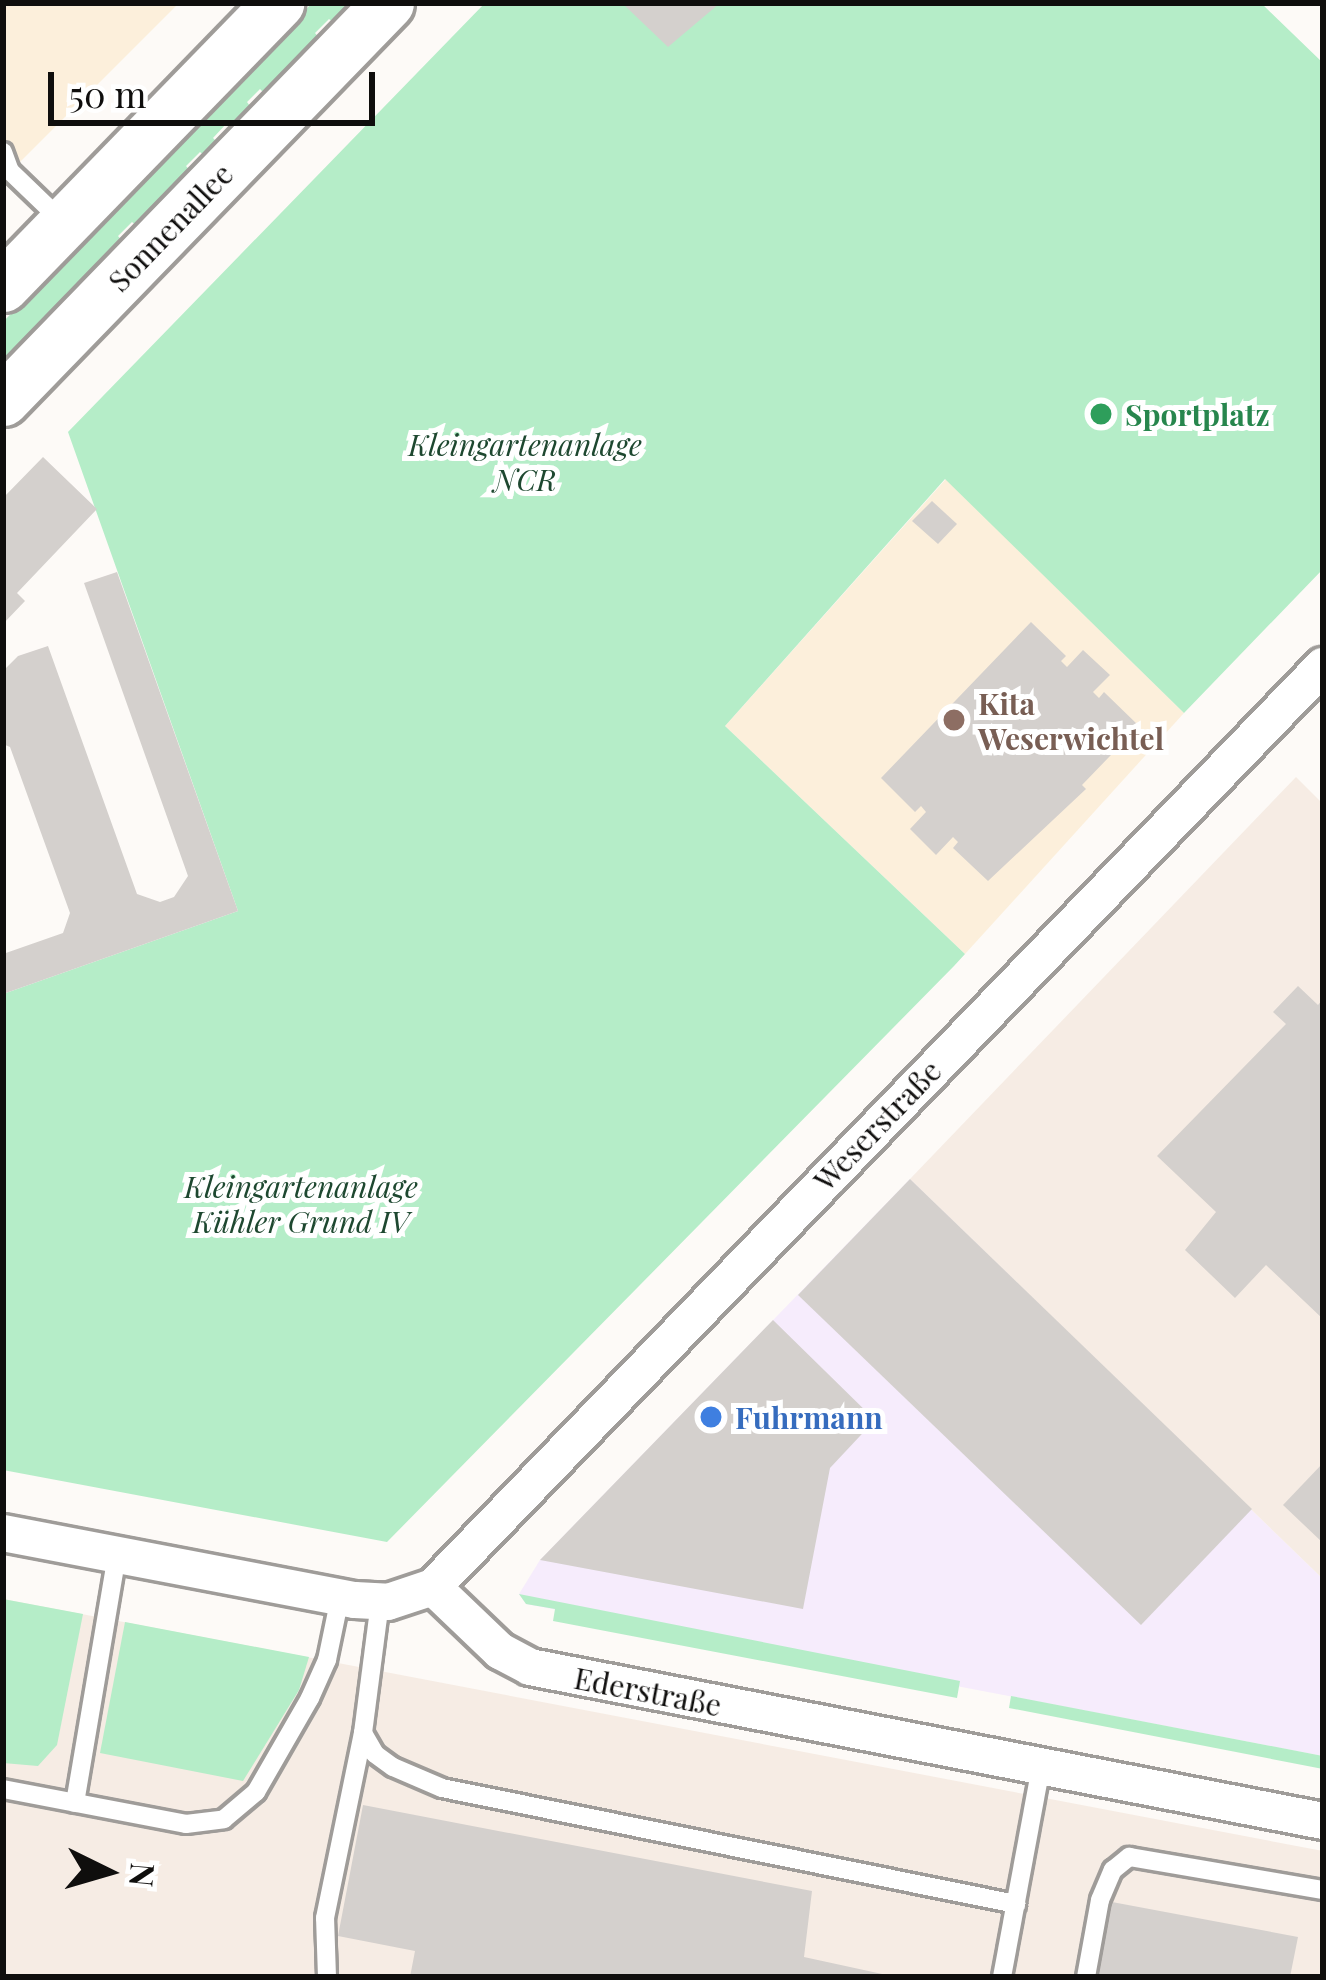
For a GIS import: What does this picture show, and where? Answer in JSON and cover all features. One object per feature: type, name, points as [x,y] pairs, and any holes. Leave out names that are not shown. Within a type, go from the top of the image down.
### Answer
[{"type":"main road","points":[[3,286],[278,3]]},
{"type":"main road","name":"Sonnenallee","points":[[3,400],[388,3]]},
{"type":"street","name":"Weserstraße","points":[[433,1586],[1323,666]]},
{"type":"street","points":[[3,1533],[380,1602],[406,1599],[433,1586]]},
{"type":"street","name":"Ederstraße","points":[[433,1586],[500,1651],[530,1667],[1323,1821]]},
{"type":"lane","points":[[3,152],[10,171],[64,223]]},
{"type":"lane","points":[[75,1802],[117,1555]]},
{"type":"lane","points":[[3,1789],[186,1824],[224,1819],[256,1792],[310,1698],[327,1660],[340,1597]]},
{"type":"lane","points":[[327,1977],[325,1918],[364,1732],[380,1602]]},
{"type":"lane","points":[[364,1732],[376,1754],[393,1767],[442,1787],[1016,1904]]},
{"type":"lane","points":[[1002,1977],[1041,1766]]},
{"type":"lane","points":[[1086,1977],[1100,1900],[1113,1870],[1129,1857],[1323,1890]]},
{"type":"shaded area","points":[[3,3],[179,3],[3,179]]},
{"type":"shaded area","name":"Kita Weserwichtel","points":[[946,479],[1184,713],[965,954],[725,726]]},
{"type":"shaded area","points":[[1296,777],[1323,804],[1323,1579],[910,1179]]},
{"type":"shaded area","points":[[910,1179],[1323,1579],[1323,1756],[526,1604],[519,1594],[540,1560]]},
{"type":"shaded area","points":[[3,1599],[1323,1851],[1323,1977],[3,1977]]},
{"type":"green space","points":[[312,3],[357,3],[336,25],[329,19],[315,33],[321,40],[267,96],[260,89],[247,102],[253,110],[234,129],[227,123],[213,138],[220,145],[207,158],[200,152],[186,166],[192,173],[139,228],[132,222],[118,236],[124,243],[3,368],[3,322]]},
{"type":"green space","points":[[485,3],[1261,3],[1323,63],[1323,569],[1184,713],[945,479],[725,726],[965,954],[954,966],[387,1542],[3,1470],[3,994],[238,911],[68,432]]},
{"type":"green space","points":[[519,1594],[960,1681],[957,1698],[553,1621],[555,1609],[526,1604]]},
{"type":"green space","points":[[3,1599],[83,1614],[57,1745],[38,1766],[3,1763]]},
{"type":"green space","points":[[125,1622],[309,1657],[299,1690],[243,1781],[100,1753]]},
{"type":"green space","points":[[1011,1696],[1323,1756],[1323,1769],[1009,1708]]},
{"type":"building","points":[[622,3],[720,3],[668,47]]},
{"type":"building","points":[[43,457],[97,509],[17,593],[25,601],[3,624],[3,498]]},
{"type":"building","points":[[932,501],[957,524],[938,544],[912,521]]},
{"type":"building","points":[[117,572],[238,911],[3,994],[3,954],[63,933],[70,913],[10,747],[3,744],[3,671],[18,656],[48,646],[137,894],[160,902],[174,897],[188,876],[84,583]]},
{"type":"building","points":[[1031,622],[1066,656],[1061,661],[1067,667],[1083,650],[1110,675],[1093,692],[1099,698],[1104,692],[1139,726],[1082,785],[1086,789],[988,881],[953,848],[958,842],[953,837],[936,855],[910,829],[926,812],[921,806],[915,812],[881,778]]},
{"type":"building","points":[[1298,986],[1318,1005],[1323,999],[1323,1319],[1266,1265],[1235,1298],[1185,1250],[1216,1212],[1157,1156],[1286,1024],[1273,1012]]},
{"type":"building","points":[[910,1179],[1252,1509],[1141,1625],[798,1295]]},
{"type":"building","points":[[773,1320],[875,1420],[830,1468],[803,1609],[540,1560]]},
{"type":"building","points":[[1323,1463],[1323,1543],[1283,1505]]},
{"type":"building","points":[[363,1805],[812,1891],[804,1957],[896,1977],[410,1977],[415,1951],[338,1936]]},
{"type":"building","points":[[1112,1902],[1298,1937],[1290,1977],[1097,1977]]},
{"type":"place","name":"Sportplatz","points":[[1101,414]]},
{"type":"place","name":"Kita Weserwichtel","points":[[954,720]]},
{"type":"place","name":"Fuhrmann","points":[[711,1417]]},
{"type":"park label","name":"Kleingartenanlage NCR","points":[[525,461]]},
{"type":"park label","name":"Kleingartenanlage Kühler Grund IV","points":[[301,1203]]}]
